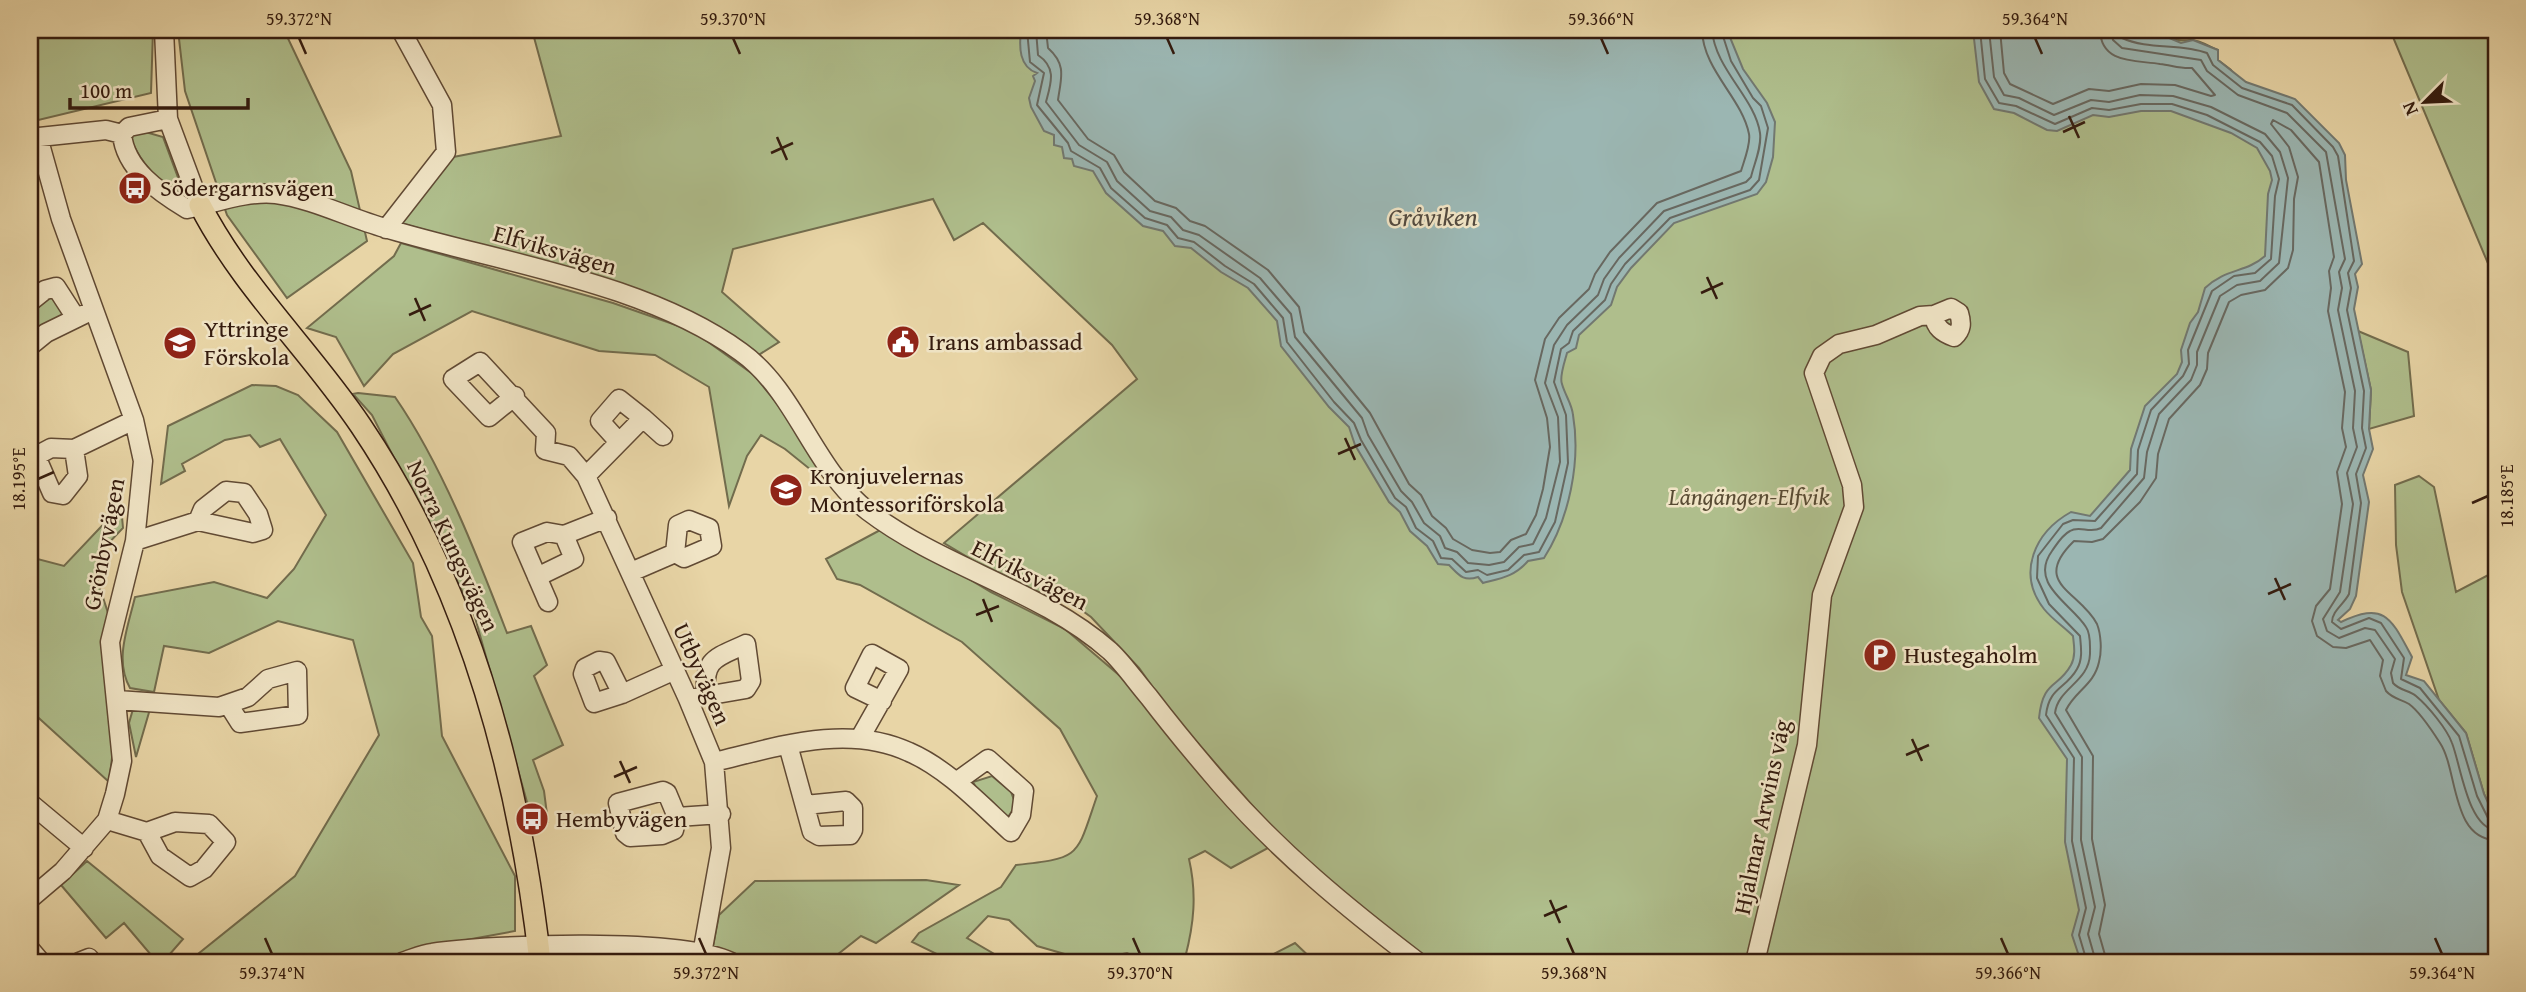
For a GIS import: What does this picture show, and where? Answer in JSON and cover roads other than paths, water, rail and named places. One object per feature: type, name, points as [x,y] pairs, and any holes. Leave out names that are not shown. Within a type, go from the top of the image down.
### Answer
[{"type":"main road","name":"Norra Kungsvägen","points":[[200,205],[233,263],[333,386],[373,443],[404,495],[446,581],[477,662],[503,751],[539,954]]},
{"type":"street","points":[[122,134],[126,153],[150,183],[187,209],[200,205],[168,119],[164,30]]},
{"type":"street","points":[[386,229],[446,152],[442,105],[401,30]]},
{"type":"street","points":[[122,134],[129,127],[168,119]]},
{"type":"street","points":[[34,138],[106,130],[122,134]]},
{"type":"street","name":"Grönbyvägen","points":[[30,899],[84,848],[107,820],[122,761],[117,700],[111,676],[110,642],[135,541],[143,461],[134,420],[34,138]]},
{"type":"street","name":"Elfviksvägen","points":[[200,205],[245,195],[275,194],[386,229],[565,276],[641,302],[699,326],[742,352],[764,372],[831,472],[867,510],[923,547],[1048,607],[1087,632],[1113,654],[1264,833],[1322,887],[1418,962]]},
{"type":"street","points":[[30,302],[46,290],[56,287],[76,318]]},
{"type":"street","points":[[30,346],[46,333],[93,310]]},
{"type":"street","name":"Hjalmar Arwins väg","points":[[1755,962],[1807,745],[1822,595],[1854,507],[1852,485],[1814,373],[1822,356],[1839,344],[1876,335],[1920,316],[1934,315]]},
{"type":"street","name":"Utbyvägen","points":[[515,396],[546,433],[545,450],[569,456],[586,476],[675,670],[697,697],[714,762],[721,814],[722,848],[702,954]]},
{"type":"street","points":[[618,441],[600,421],[618,399],[663,436]]},
{"type":"street","points":[[586,476],[643,418]]},
{"type":"street","points":[[74,449],[134,420]]},
{"type":"street","points":[[548,602],[522,542],[547,531],[564,535],[607,518]]},
{"type":"street","points":[[135,541],[198,521]]},
{"type":"street","points":[[537,577],[574,559],[564,535]]},
{"type":"street","points":[[631,572],[675,553]]},
{"type":"street","points":[[622,694],[675,670]]},
{"type":"street","points":[[117,700],[219,707],[228,704]]},
{"type":"street","points":[[860,738],[882,701]]},
{"type":"street","points":[[714,762],[788,745],[860,738],[910,752],[956,782]]},
{"type":"street","points":[[788,745],[805,805]]},
{"type":"street","points":[[30,803],[84,848]]},
{"type":"street","points":[[677,817],[721,814]]},
{"type":"street","points":[[107,820],[147,832]]},
{"type":"street","points":[[30,949],[41,962]]},
{"type":"street","points":[[402,962],[430,953],[702,954],[731,962]]},
{"type":"street","points":[[79,962],[89,958],[92,962]]},
{"type":"water","name":"Gråviken","points":[[1021,30],[1727,30],[1743,69],[1767,103],[1775,122],[1773,157],[1766,182],[1757,194],[1674,223],[1631,268],[1617,287],[1611,305],[1579,335],[1576,348],[1567,353],[1561,377],[1572,411],[1575,452],[1571,489],[1560,526],[1544,558],[1528,561],[1513,573],[1483,583],[1478,577],[1465,578],[1449,565],[1438,564],[1427,546],[1410,531],[1355,445],[1349,427],[1329,407],[1281,346],[1277,321],[1248,288],[1221,272],[1191,248],[1175,246],[1163,231],[1143,226],[1106,193],[1093,171],[1074,166],[1072,159],[1064,158],[1062,147],[1054,145],[1054,135],[1044,131],[1031,107],[1029,98],[1035,81],[1033,76],[1037,73],[1024,61],[1020,49]]},
{"type":"water","points":[[1973,30],[2119,30],[2135,35],[2167,37],[2181,43],[2193,40],[2218,50],[2218,60],[2246,82],[2295,99],[2339,143],[2345,155],[2346,180],[2362,264],[2355,274],[2358,287],[2354,309],[2371,390],[2369,429],[2373,449],[2363,475],[2369,502],[2356,596],[2350,609],[2338,620],[2341,622],[2368,613],[2385,617],[2392,623],[2412,657],[2406,675],[2424,681],[2466,733],[2484,794],[2496,820],[2496,962],[2081,962],[2072,935],[2079,910],[2065,842],[2067,759],[2039,718],[2047,690],[2066,673],[2073,662],[2073,636],[2044,609],[2036,595],[2031,581],[2034,554],[2039,542],[2058,520],[2071,512],[2090,516],[2130,470],[2131,449],[2145,406],[2177,374],[2182,362],[2181,350],[2190,323],[2198,312],[2205,288],[2221,277],[2265,256],[2268,194],[2272,180],[2257,148],[2231,133],[2171,111],[2141,111],[2109,117],[2093,115],[2057,131],[2047,130],[2014,113],[1994,109],[1979,82]]},
{"type":"place","name":"Södergarnsvägen","points":[[135,188]]},
{"type":"place","name":"Irans ambassad","points":[[903,342]]},
{"type":"place","name":"Yttringe Förskola","points":[[180,343]]},
{"type":"place","name":"Kronjuvelernas Montessoriförskola","points":[[786,490]]},
{"type":"place","name":"Hustegaholm","points":[[1880,655]]},
{"type":"place","name":"Hembyvägen","points":[[532,819]]},
{"type":"park label","name":"Långängen-Elfvik","points":[[1749,497]]}]
